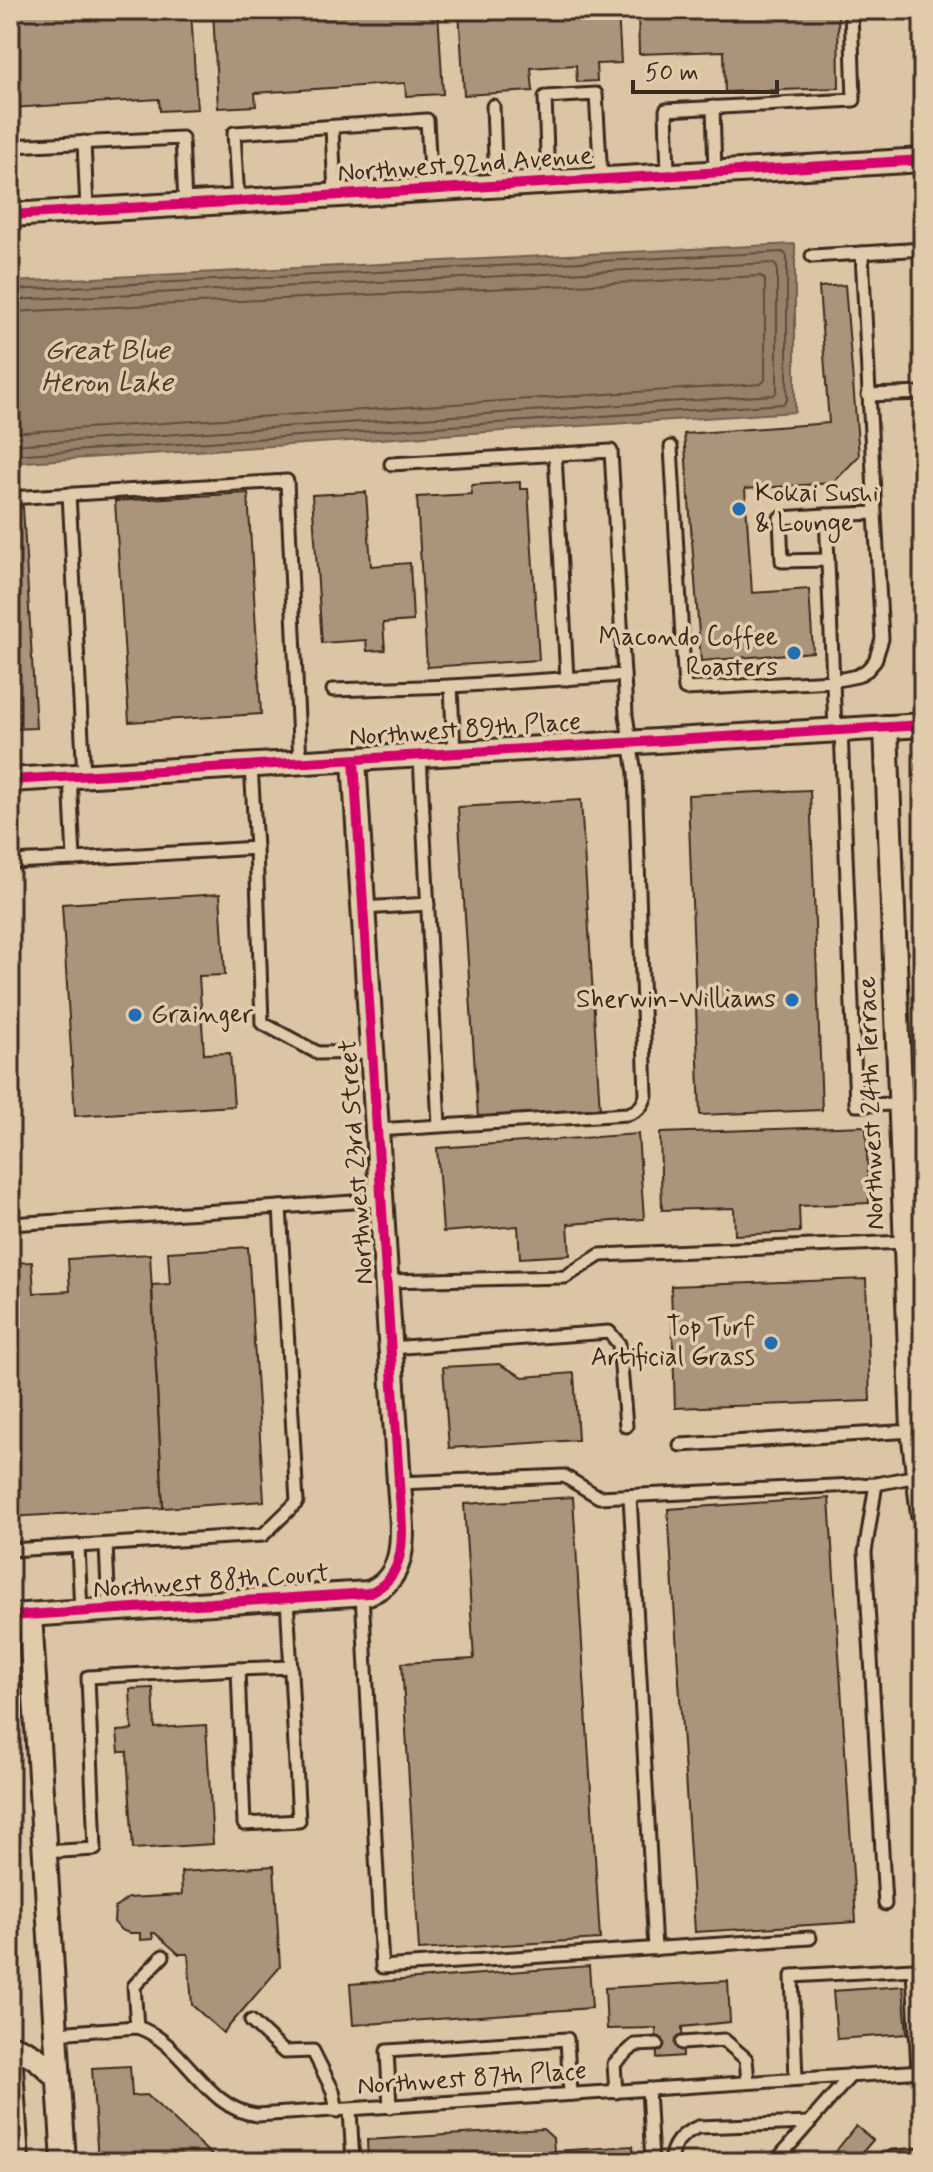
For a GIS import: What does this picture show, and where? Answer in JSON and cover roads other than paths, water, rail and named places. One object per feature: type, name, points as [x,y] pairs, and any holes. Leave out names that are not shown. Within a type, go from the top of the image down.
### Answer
[{"type":"street","name":"Northwest 92nd Avenue","points":[[10,215],[923,160]]},
{"type":"street","name":"Northwest 89th Place","points":[[10,780],[923,725]]},
{"type":"street","name":"Northwest 24th Terrace","points":[[886,727],[913,1431],[923,1515]]},
{"type":"street","name":"Northwest 23rd Street","points":[[354,760],[399,1483],[399,1561]]},
{"type":"street","name":"Northwest 88th Court","points":[[20,1616],[362,1594],[380,1589],[388,1583],[399,1561]]},
{"type":"street","points":[[20,1616],[44,1852],[64,2162]]},
{"type":"street","points":[[10,2046],[26,2050],[39,2058],[59,2079]]},
{"type":"street","points":[[10,2064],[17,2162]]},
{"type":"lane","points":[[668,174],[666,110],[854,100],[851,10]]},
{"type":"lane","points":[[548,182],[545,97],[596,94],[601,178]]},
{"type":"lane","points":[[493,106],[496,185]]},
{"type":"lane","points":[[713,107],[715,172]]},
{"type":"lane","points":[[238,201],[234,133],[427,120],[431,189]]},
{"type":"lane","points":[[332,127],[335,195]]},
{"type":"lane","points":[[10,146],[182,138],[185,204]]},
{"type":"lane","points":[[84,142],[87,209]]},
{"type":"lane","points":[[812,256],[923,249]]},
{"type":"lane","points":[[671,447],[685,689],[833,681],[857,676],[867,670],[880,651],[882,639],[862,253]]},
{"type":"lane","points":[[868,395],[923,393]]},
{"type":"lane","points":[[377,1130],[627,1114],[644,1103],[646,1095],[636,788],[626,715],[611,451],[391,464]]},
{"type":"lane","points":[[555,454],[567,679]]},
{"type":"lane","points":[[10,498],[287,481],[300,763]]},
{"type":"lane","points":[[69,494],[77,776],[74,859]]},
{"type":"lane","points":[[828,560],[782,561],[780,518],[875,513]]},
{"type":"lane","points":[[826,515],[856,1105],[900,1104]]},
{"type":"lane","points":[[333,690],[624,675]]},
{"type":"lane","points":[[451,686],[454,754]]},
{"type":"lane","points":[[420,756],[439,1125]]},
{"type":"lane","points":[[251,766],[262,1023],[318,1053],[372,1052]]},
{"type":"lane","points":[[10,862],[256,848]]},
{"type":"lane","points":[[363,908],[428,904]]},
{"type":"lane","points":[[10,1224],[382,1200]]},
{"type":"lane","points":[[10,1550],[263,1535],[297,1502],[280,1207]]},
{"type":"lane","points":[[386,1281],[565,1277],[600,1255],[905,1242]]},
{"type":"lane","points":[[390,1348],[609,1332],[619,1344],[626,1426]]},
{"type":"lane","points":[[680,1445],[913,1431]]},
{"type":"lane","points":[[399,1483],[564,1476],[599,1497],[920,1481]]},
{"type":"lane","points":[[876,1484],[865,1552],[885,1904]]},
{"type":"lane","points":[[630,1496],[655,1949]]},
{"type":"lane","points":[[106,1545],[109,1610]]},
{"type":"lane","points":[[78,1546],[81,1612]]},
{"type":"lane","points":[[362,1594],[382,1967],[810,1938]]},
{"type":"lane","points":[[238,1669],[244,1824],[299,1821],[287,1598]]},
{"type":"lane","points":[[44,1852],[95,1849],[88,1677],[291,1667]]},
{"type":"lane","points":[[56,2033],[137,2027],[134,1986],[163,1956]]},
{"type":"lane","points":[[796,2079],[792,1976],[913,1969],[921,2071]]},
{"type":"lane","points":[[251,2021],[284,2052],[313,2051],[333,2091],[337,2111]]},
{"type":"lane","name":"Northwest 87th Place","points":[[137,2027],[158,2038],[233,2109],[257,2115],[921,2071]]},
{"type":"lane","points":[[390,2107],[387,2051],[567,2039],[570,2094]]},
{"type":"lane","points":[[682,2043],[724,2040],[746,2059],[748,2082]]},
{"type":"lane","points":[[616,2092],[614,2064],[635,2045],[657,2044]]},
{"type":"lane","points":[[775,2162],[851,2075]]},
{"type":"lane","points":[[648,2089],[652,2162]]},
{"type":"lane","points":[[350,2110],[353,2162]]},
{"type":"lane","points":[[670,2162],[676,2142],[686,2132],[698,2127],[810,2123]]},
{"type":"lane","points":[[884,2162],[892,2157],[923,2155]]},
{"type":"water","name":"Great Blue Heron Lake","points":[[795,244],[795,412],[10,463],[10,282]]},
{"type":"place","name":"Kokai Sushi & Lounge","points":[[739,509]]},
{"type":"place","name":"Macondo Coffee Roasters","points":[[794,653]]},
{"type":"place","name":"Sherwin-Williams","points":[[792,1000]]},
{"type":"place","name":"Grainger","points":[[135,1015]]},
{"type":"place","name":"Top Turf Artificial Grass","points":[[771,1343]]}]
